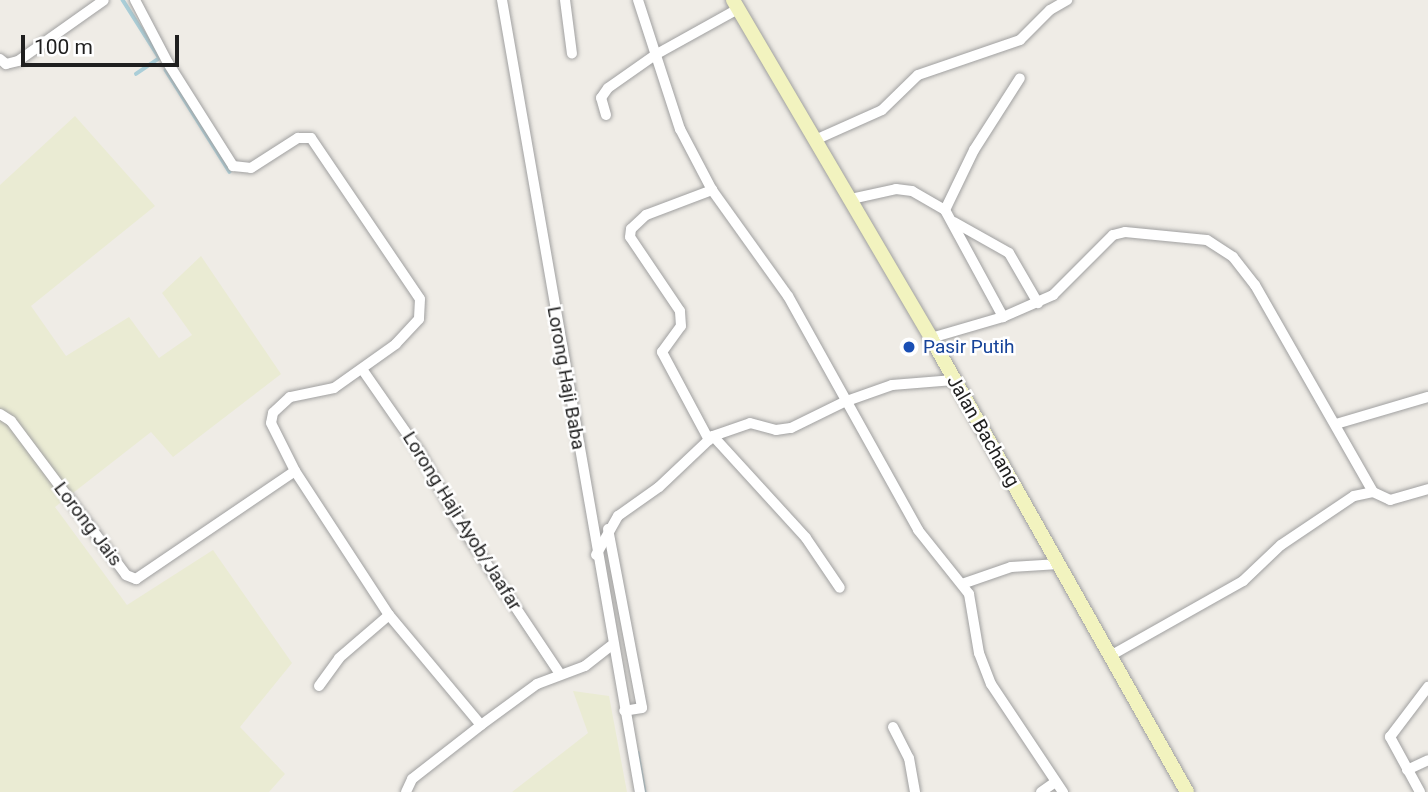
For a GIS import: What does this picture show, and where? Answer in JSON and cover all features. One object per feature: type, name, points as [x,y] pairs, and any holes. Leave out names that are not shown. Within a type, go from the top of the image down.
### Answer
[{"type":"street","points":[[0,59],[6,64],[18,61],[104,0]]},
{"type":"street","points":[[135,0],[167,63],[233,166],[251,168],[298,138],[311,138],[420,299],[419,319],[407,335],[334,388],[290,397],[273,413],[272,430],[295,471],[389,615],[481,725]]},
{"type":"street","name":"Lorong Haji Baba","points":[[502,0],[518,111],[598,552],[612,645],[629,710]]},
{"type":"street","points":[[565,0],[572,54]]},
{"type":"street","points":[[638,0],[680,129],[712,190],[788,296],[844,402],[918,530],[969,594],[979,653],[991,684],[1063,792]]},
{"type":"street","points":[[816,140],[882,110],[918,75],[1020,40],[1050,10],[1067,0]]},
{"type":"street","points":[[606,115],[604,92],[654,55],[735,4]]},
{"type":"street","name":"Jalan Bachang","points":[[735,4],[931,338],[1187,792]]},
{"type":"street","points":[[945,210],[974,150],[1020,78]]},
{"type":"street","points":[[851,199],[896,189],[912,191],[945,210],[954,222],[1003,317]]},
{"type":"street","points":[[712,190],[646,215],[636,221],[630,237],[680,311],[681,326],[662,352],[711,438],[807,538],[840,589]]},
{"type":"street","points":[[954,222],[1009,253],[1038,303]]},
{"type":"street","points":[[931,338],[1003,317],[1038,303],[1065,287],[1113,235],[1125,232],[1207,240],[1233,257],[1255,285],[1373,492]]},
{"type":"street","name":"Lorong Haji Ayob/Jaafar","points":[[362,369],[419,451],[460,524],[559,674]]},
{"type":"street","points":[[598,552],[607,531],[711,438],[750,423],[776,430],[791,428],[844,402],[902,383],[954,380]]},
{"type":"street","points":[[1336,424],[1428,397]]},
{"type":"street","name":"Lorong Jais","points":[[0,414],[11,421],[126,575],[136,579],[295,471]]},
{"type":"street","points":[[1110,656],[1243,581],[1281,545],[1354,496],[1373,492],[1391,500],[1428,489]]},
{"type":"street","points":[[607,531],[642,708],[629,710],[639,792]]},
{"type":"street","points":[[962,584],[1011,567],[1059,564]]},
{"type":"street","points":[[319,686],[339,658],[389,615]]},
{"type":"street","points":[[406,792],[412,779],[481,725],[559,674],[585,666],[612,645]]},
{"type":"street","points":[[1420,792],[1390,737],[1428,687]]},
{"type":"street","points":[[893,727],[909,758],[915,792]]},
{"type":"street","points":[[1407,770],[1428,760]]},
{"type":"street","points":[[1041,792],[1054,782]]},
{"type":"green space","points":[[75,116],[155,206],[31,306],[66,356],[129,317],[159,358],[192,335],[162,293],[201,256],[281,374],[173,457],[151,432],[55,507],[127,605],[213,550],[292,663],[240,727],[285,774],[269,792],[0,792],[0,185]]},
{"type":"green space","points":[[573,691],[609,696],[627,792],[512,792],[588,733]]},
{"type":"waterway","points":[[123,0],[159,57]]},
{"type":"waterway","points":[[136,74],[160,58]]},
{"type":"waterway","points":[[166,70],[230,172]]},
{"type":"waterway","points":[[638,753],[645,792]]},
{"type":"place","name":"Pasir Putih","points":[[909,347]]}]
